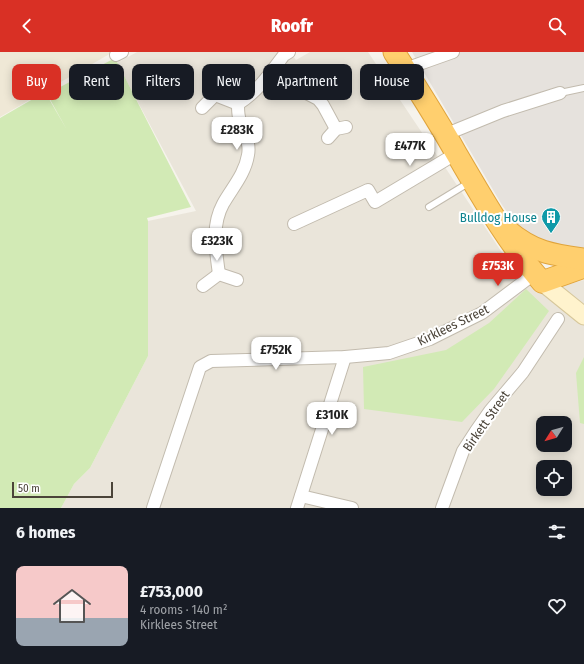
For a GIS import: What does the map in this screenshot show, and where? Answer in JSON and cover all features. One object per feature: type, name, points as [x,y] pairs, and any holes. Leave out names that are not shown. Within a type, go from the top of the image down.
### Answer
[{"type":"highway","points":[[394,52],[402,64]]},
{"type":"highway","points":[[424,100],[495,220],[514,249],[538,278],[584,267]]},
{"type":"highway","points":[[495,220],[520,241],[539,250],[561,256],[584,259]]},
{"type":"street","points":[[278,64],[288,52]]},
{"type":"street","points":[[419,64],[453,52]]},
{"type":"street","points":[[238,104],[251,96],[263,82]]},
{"type":"street","points":[[294,224],[368,190],[375,202],[452,145],[454,131],[503,111],[560,93]]},
{"type":"street","points":[[202,108],[210,100]]},
{"type":"street","points":[[228,100],[238,104]]},
{"type":"street","points":[[319,100],[337,131]]},
{"type":"street","points":[[219,274],[216,248],[217,219],[222,206],[246,166],[249,154],[248,141],[239,117],[238,104]]},
{"type":"street","points":[[219,274],[238,280]]},
{"type":"street","points":[[203,286],[219,274]]},
{"type":"street","points":[[538,278],[584,316]]},
{"type":"street","name":"Kirklees Street","points":[[153,508],[200,367],[210,362],[345,357],[389,353],[430,339],[473,318],[538,278]]},
{"type":"street","name":"Birkett Street","points":[[442,508],[463,452],[490,410],[523,372],[540,338],[558,319]]},
{"type":"street","points":[[297,508],[345,357]]},
{"type":"street","points":[[301,496],[352,508]]},
{"type":"lane","points":[[560,93],[584,88]]},
{"type":"lane","points":[[429,207],[472,180]]},
{"type":"shaded area","points":[[0,52],[113,52],[92,64],[69,64],[69,77],[61,82],[61,64],[12,64],[12,100],[30,100],[0,117]]},
{"type":"shaded area","points":[[137,52],[290,52],[296,60],[310,52],[368,52],[376,64],[360,64],[360,100],[400,100],[509,263],[537,293],[584,280],[584,508],[61,508],[74,484],[90,468],[148,356],[148,221],[196,211],[137,100],[194,100],[194,64],[132,64],[132,91],[124,76],[124,64],[118,64]]},
{"type":"shaded area","points":[[412,52],[584,52],[584,248],[556,249],[527,239],[502,205],[424,72],[424,64],[419,64]]},
{"type":"green space","points":[[115,58],[118,64],[104,64]]},
{"type":"green space","points":[[124,76],[132,91],[132,100],[136,100],[191,207],[147,218],[148,356],[90,468],[74,484],[61,508],[0,508],[0,118],[31,100],[50,100],[67,130],[50,100],[61,100],[61,87],[69,82],[69,100],[124,100]]},
{"type":"green space","points":[[526,289],[549,311],[494,389],[462,422],[364,409],[363,367],[446,350],[489,323]]},
{"type":"green space","points":[[584,357],[584,424],[580,423],[576,373]]},
{"type":"place","name":"Bulldog House","points":[[551,234]]}]
